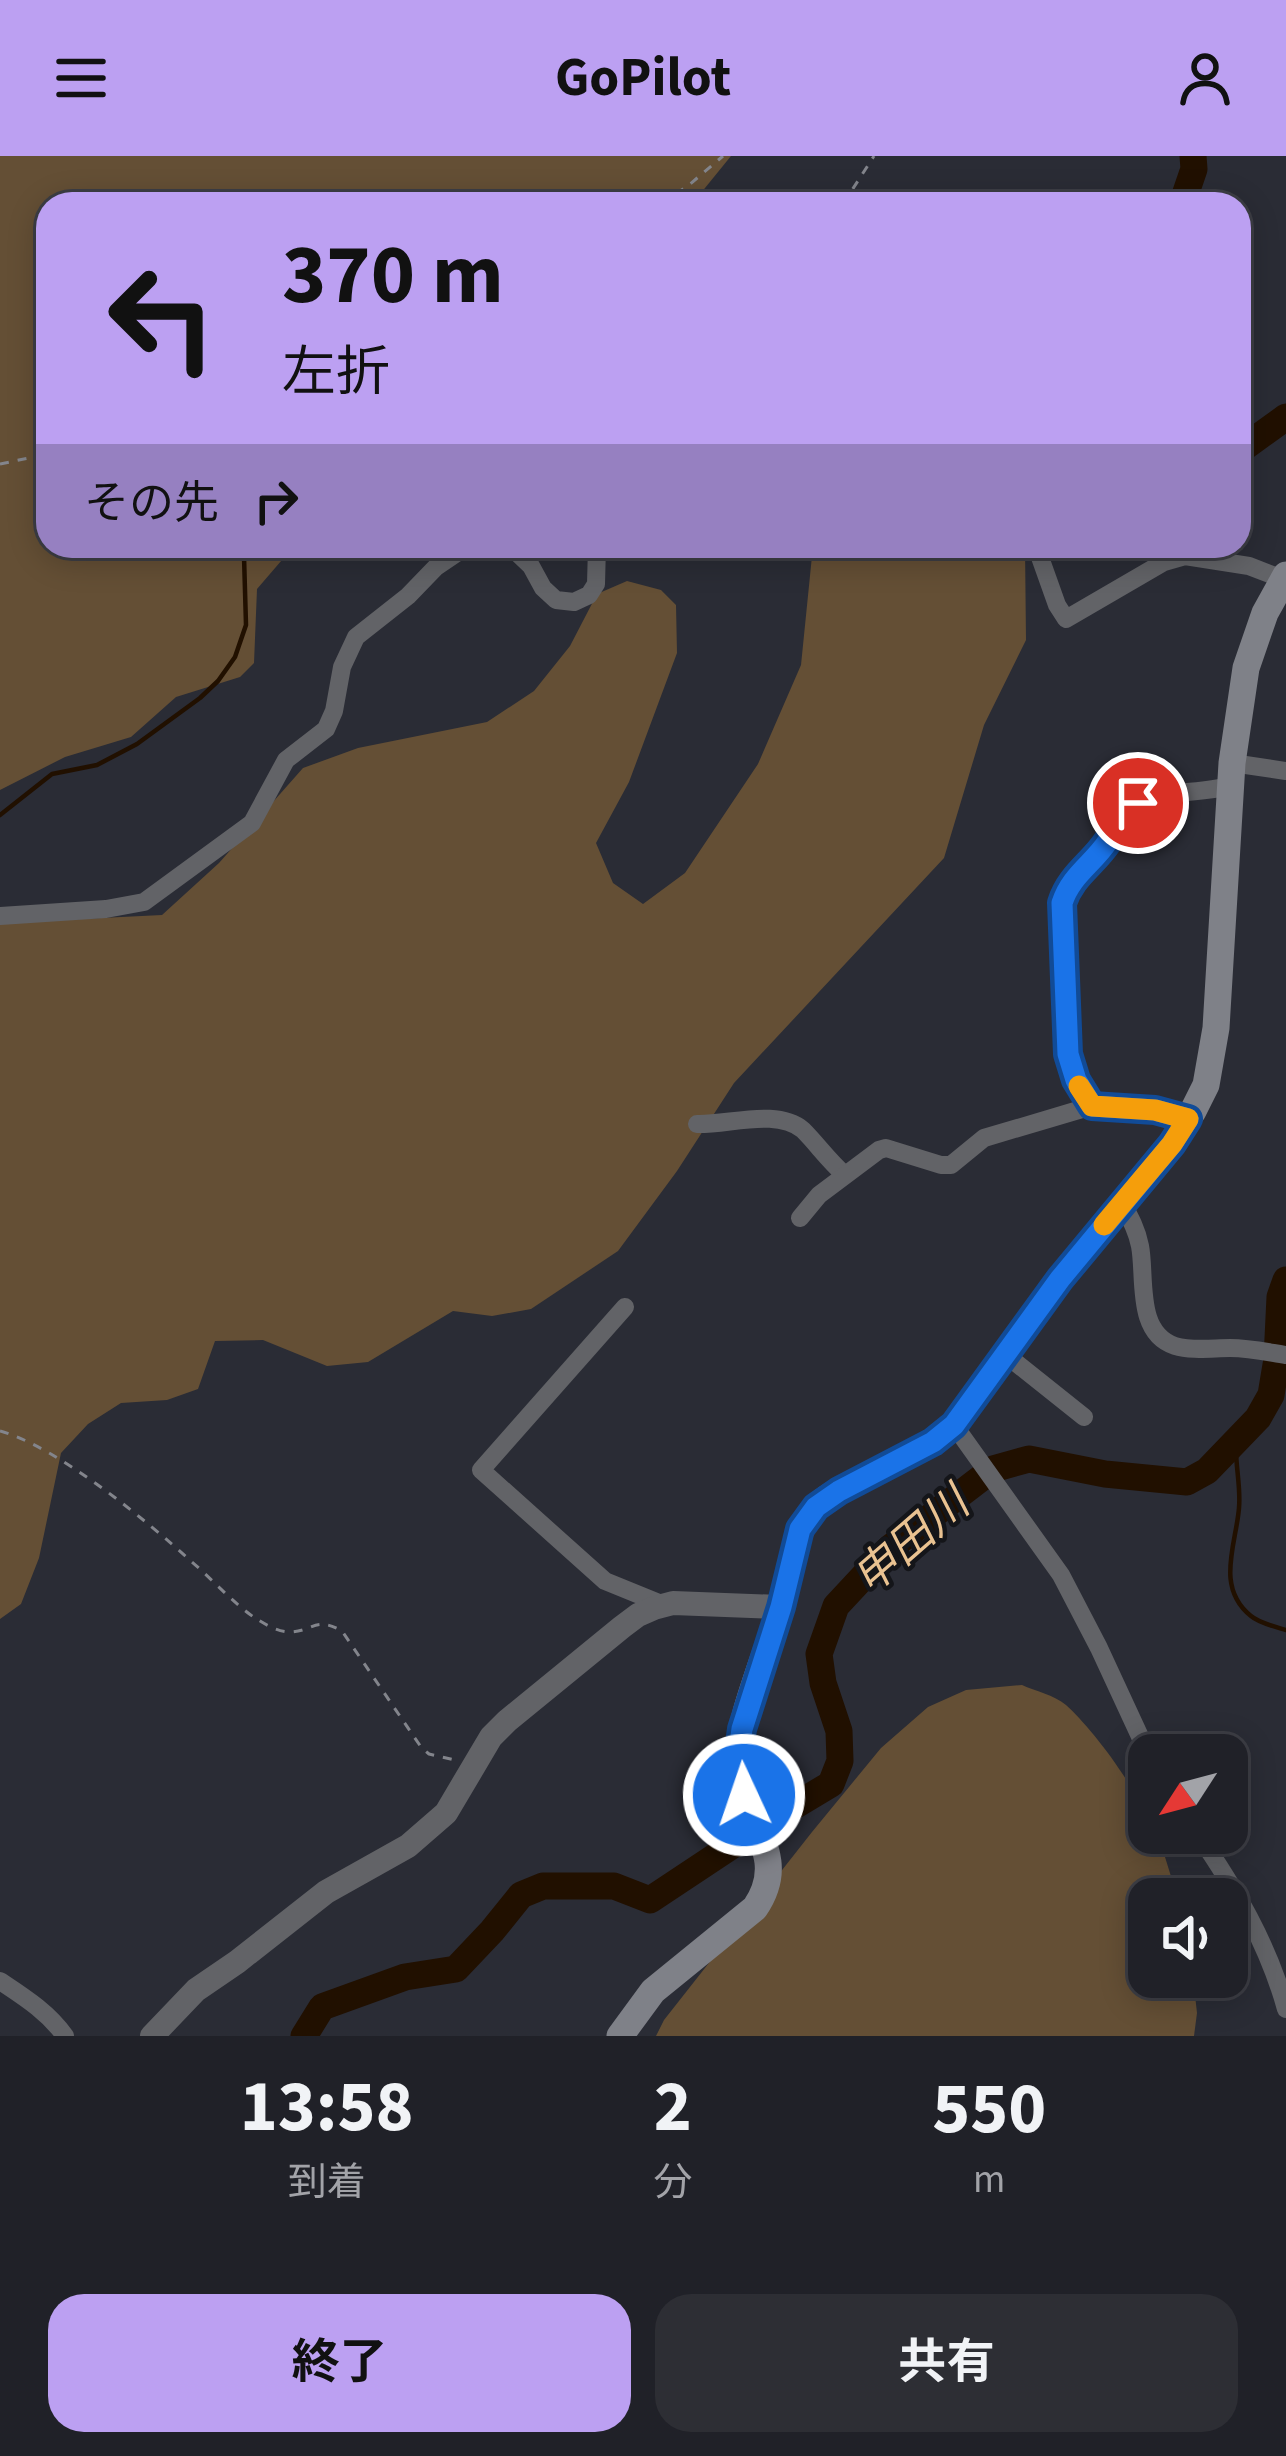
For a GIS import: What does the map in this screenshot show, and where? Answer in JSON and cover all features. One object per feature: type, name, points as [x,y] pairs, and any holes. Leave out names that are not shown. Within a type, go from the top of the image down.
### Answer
[{"type":"main road","points":[[620,2036],[653,1991],[755,1908],[766,1892],[770,1871],[737,1765],[742,1729],[800,1529],[816,1507],[839,1491],[933,1442],[961,1434],[1005,1354],[1060,1279],[1172,1144],[1206,1084],[1216,1028],[1232,774],[1246,668],[1265,613],[1285,577]]},
{"type":"street","points":[[0,916],[144,902],[251,823],[286,760],[326,729],[342,668],[356,638],[449,558]]},
{"type":"street","points":[[523,558],[556,600],[574,602],[589,595],[596,584],[597,558]]},
{"type":"street","points":[[1040,558],[1066,619],[1178,558]]},
{"type":"street","points":[[1198,558],[1285,577]]},
{"type":"street","points":[[1092,1106],[1076,1080],[1068,1054],[1062,903],[1067,887],[1108,841],[1124,813],[1138,803],[1158,795],[1210,792],[1232,774],[1286,771]]},
{"type":"street","points":[[800,1218],[844,1174],[886,1148],[951,1165],[984,1138],[1092,1106],[1155,1110],[1188,1119]]},
{"type":"street","points":[[697,1124],[779,1118],[801,1129],[844,1174]]},
{"type":"street","points":[[1122,1203],[1141,1250],[1146,1309],[1165,1342],[1179,1348],[1256,1349],[1277,1354]]},
{"type":"street","points":[[625,1307],[482,1470],[605,1581],[664,1605]]},
{"type":"street","points":[[1005,1354],[1084,1417]]},
{"type":"street","points":[[961,1434],[1060,1575],[1139,1734]]},
{"type":"street","points":[[152,2036],[196,1990],[326,1892],[408,1846],[446,1813],[491,1737],[507,1720],[638,1615],[664,1605],[781,1607]]},
{"type":"street","points":[[1211,1854],[1247,1910],[1286,2008]]},
{"type":"street","points":[[0,1982],[31,2002],[65,2036]]},
{"type":"path","points":[[679,192],[723,156]]},
{"type":"path","points":[[851,192],[874,156]]},
{"type":"path","points":[[0,464],[36,456]]},
{"type":"path","points":[[0,1431],[56,1457],[141,1518],[251,1615],[291,1632],[327,1623],[342,1631],[421,1748],[473,1768]]},
{"type":"shaded area","points":[[0,156],[731,156],[702,192],[36,192],[36,558],[284,558],[257,589],[254,663],[240,677],[176,697],[131,737],[65,757],[0,790]]},
{"type":"shaded area","points":[[812,558],[1025,558],[1026,640],[984,725],[944,858],[734,1083],[618,1251],[531,1309],[492,1316],[453,1311],[368,1362],[327,1366],[263,1340],[215,1341],[198,1389],[167,1400],[121,1403],[88,1424],[61,1453],[39,1558],[21,1604],[0,1619],[0,923],[162,915],[219,863],[303,768],[358,748],[487,722],[534,691],[570,646],[597,594],[627,581],[661,590],[676,605],[677,653],[629,782],[596,843],[613,883],[643,904],[685,873],[758,764],[801,665]]},
{"type":"shaded area","points":[[1022,1685],[1056,1699],[1077,1715],[1116,1765],[1128,1784],[1128,1854],[1164,1854],[1172,1878],[1128,1878],[1128,1998],[1195,1998],[1194,2036],[656,2036],[881,1748],[928,1707],[966,1690]]},
{"type":"waterway","name":"申田川","points":[[1186,192],[1193,156]]},
{"type":"waterway","name":"申田川","points":[[1251,442],[1286,417]]},
{"type":"waterway","points":[[0,815],[52,774],[97,765],[137,744],[218,681],[235,657],[246,625],[244,558]]},
{"type":"waterway","name":"申田川","points":[[304,2036],[322,2007],[405,1977],[456,1969],[521,1895],[543,1886],[614,1886],[650,1900],[831,1784],[840,1761],[839,1731],[819,1654],[836,1606],[890,1548],[993,1469],[1029,1459],[1105,1474],[1187,1482],[1207,1471],[1258,1418],[1271,1395],[1280,1297],[1286,1280]]},
{"type":"waterway","points":[[1236,1442],[1239,1500],[1230,1565],[1234,1592],[1254,1618],[1286,1630]]},
{"type":"slow traffic","points":[[1079,1086],[1092,1106],[1155,1110],[1188,1119],[1104,1225]]},
{"type":"route","points":[[744,1795],[737,1765],[742,1729],[800,1529],[816,1507],[839,1491],[933,1442],[954,1425],[1060,1279],[1188,1119],[1155,1110],[1092,1106],[1070,1067],[1062,903],[1073,878],[1108,841],[1124,813],[1138,803]]}]
